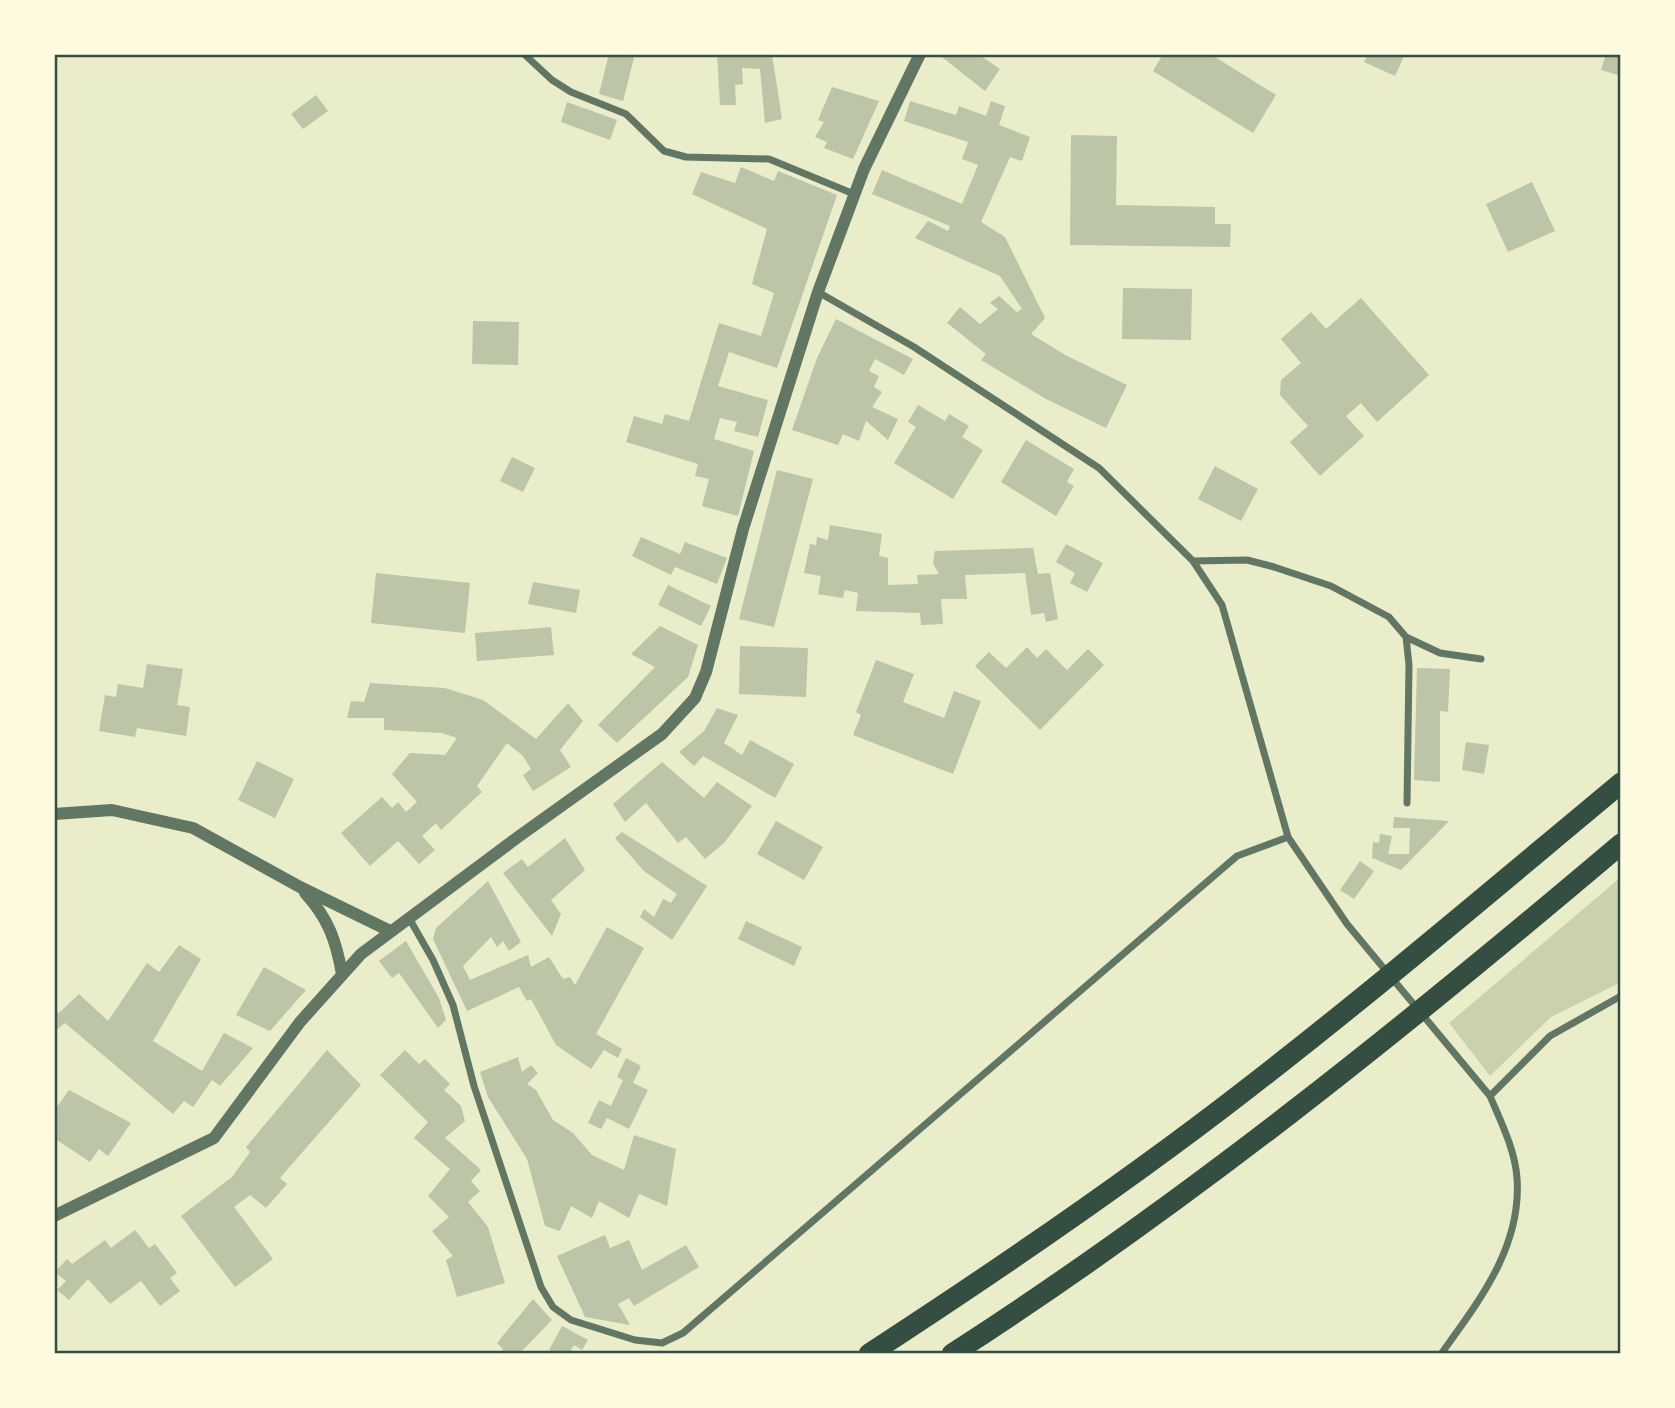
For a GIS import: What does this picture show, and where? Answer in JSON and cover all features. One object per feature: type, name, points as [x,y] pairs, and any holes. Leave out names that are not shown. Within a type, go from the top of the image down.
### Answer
[{"type":"highway","points":[[869,1354],[970,1288],[1246,1089],[1621,783]]},
{"type":"highway","points":[[952,1354],[1151,1216],[1279,1121],[1450,989],[1621,844]]},
{"type":"street","points":[[524,54],[552,80],[571,92],[626,114],[664,151],[686,157],[769,159],[854,194]]},
{"type":"street","points":[[54,1216],[214,1138],[270,1061],[342,974],[408,917],[662,734],[695,698],[706,672],[743,529],[818,292],[854,194],[920,54]]},
{"type":"street","points":[[818,292],[914,347],[1100,468],[1193,561],[1222,605],[1288,837],[1347,924],[1490,1096],[1508,1139],[1517,1177],[1510,1242],[1490,1283],[1441,1354]]},
{"type":"street","points":[[1193,561],[1247,560],[1331,586],[1389,617],[1406,637],[1440,653],[1480,659]]},
{"type":"street","points":[[1406,637],[1409,665],[1407,803]]},
{"type":"street","points":[[54,814],[112,810],[193,828],[300,887],[390,931]]},
{"type":"street","points":[[408,917],[433,960],[453,1005],[474,1086],[541,1287],[553,1307],[570,1320],[635,1340],[662,1343],[683,1333],[1237,856],[1288,837]]},
{"type":"street","points":[[300,887],[323,912],[333,931],[342,974]]},
{"type":"street","points":[[1490,1096],[1550,1036],[1621,996]]},
{"type":"green space","points":[[1621,877],[1621,982],[1551,1017],[1490,1076],[1449,1023]]},
{"type":"building","points":[[609,54],[635,54],[623,101],[599,94]]},
{"type":"building","points":[[717,54],[772,54],[782,119],[765,123],[760,69],[742,68],[743,84],[735,85],[736,105],[720,105]]},
{"type":"building","points":[[938,54],[978,54],[1000,69],[985,91]]},
{"type":"building","points":[[1163,54],[1210,54],[1276,95],[1253,133],[1153,71]]},
{"type":"building","points":[[1368,54],[1405,54],[1395,76],[1364,62]]},
{"type":"building","points":[[1606,54],[1621,54],[1621,76],[1601,70]]},
{"type":"building","points":[[832,87],[879,101],[853,159],[824,148],[827,142],[815,137],[824,122],[818,120]]},
{"type":"building","points":[[316,95],[328,111],[303,129],[291,114]]},
{"type":"building","points":[[910,101],[956,115],[959,106],[986,116],[991,101],[1005,106],[999,125],[1030,137],[1022,161],[1010,157],[981,222],[1005,237],[1045,318],[1031,334],[1067,356],[1127,385],[1106,428],[1046,399],[981,360],[986,354],[947,323],[960,307],[980,324],[998,309],[990,303],[999,296],[1017,312],[1022,309],[1000,276],[915,238],[928,221],[948,231],[950,226],[872,194],[882,170],[962,204],[978,165],[962,159],[968,142],[904,121]]},
{"type":"building","points":[[567,102],[617,120],[610,140],[561,122]]},
{"type":"building","points":[[1071,135],[1117,136],[1116,205],[1215,207],[1215,224],[1231,224],[1230,247],[1070,245]]},
{"type":"building","points":[[741,167],[774,181],[778,171],[837,195],[777,368],[729,352],[718,386],[768,400],[758,437],[734,431],[737,422],[720,418],[714,439],[754,451],[738,516],[702,506],[709,479],[695,476],[698,464],[626,442],[634,416],[662,424],[665,414],[689,421],[719,323],[761,336],[774,293],[752,284],[767,229],[692,194],[701,172],[735,183]]},
{"type":"building","points":[[1532,182],[1555,231],[1508,252],[1486,204]]},
{"type":"building","points":[[1123,288],[1192,289],[1191,340],[1122,339]]},
{"type":"building","points":[[1361,298],[1429,375],[1377,422],[1361,403],[1346,416],[1364,436],[1320,476],[1290,442],[1308,426],[1280,395],[1281,380],[1301,363],[1281,339],[1311,312],[1326,329]]},
{"type":"building","points":[[836,319],[913,359],[904,375],[875,359],[869,371],[879,376],[874,387],[882,392],[872,407],[898,419],[888,440],[866,421],[859,441],[843,434],[838,445],[792,430],[817,358]]},
{"type":"building","points":[[473,321],[519,322],[518,365],[472,364]]},
{"type":"building","points":[[918,405],[945,421],[949,414],[969,426],[962,437],[983,450],[953,499],[894,463],[916,427],[908,422]]},
{"type":"building","points":[[1026,440],[1074,469],[1067,482],[1074,486],[1056,516],[1001,482]]},
{"type":"building","points":[[512,457],[535,468],[523,492],[500,481]]},
{"type":"building","points":[[1215,466],[1258,489],[1241,521],[1198,499]]},
{"type":"building","points":[[777,470],[813,479],[774,627],[739,619]]},
{"type":"building","points":[[830,525],[882,534],[879,556],[888,558],[888,585],[918,584],[917,575],[939,574],[933,564],[935,551],[1033,548],[1038,574],[1050,573],[1058,619],[1046,622],[1044,613],[1031,615],[1025,573],[965,575],[967,599],[941,599],[943,624],[921,625],[920,613],[856,611],[858,593],[845,590],[843,598],[818,594],[821,576],[804,573],[810,544],[816,545],[817,537],[828,540]]},
{"type":"building","points":[[641,537],[680,554],[685,542],[727,558],[717,584],[675,567],[671,575],[632,556]]},
{"type":"building","points":[[1066,544],[1103,563],[1087,592],[1070,583],[1075,573],[1056,562]]},
{"type":"building","points":[[376,573],[470,583],[465,633],[371,623]]},
{"type":"building","points":[[533,582],[580,590],[576,613],[528,604]]},
{"type":"building","points":[[668,585],[711,606],[701,626],[658,605]]},
{"type":"building","points":[[660,626],[698,645],[688,677],[617,743],[598,725],[655,667],[631,654]]},
{"type":"building","points":[[551,627],[554,655],[477,661],[475,633]]},
{"type":"building","points":[[740,646],[808,648],[806,697],[739,694]]},
{"type":"building","points":[[1027,647],[1037,658],[1046,649],[1067,670],[1088,649],[1104,665],[1040,730],[975,666],[989,652],[1006,668]]},
{"type":"building","points":[[876,660],[914,674],[903,702],[944,718],[954,691],[981,701],[953,774],[853,735],[861,715],[856,712]]},
{"type":"building","points":[[147,664],[183,669],[177,705],[190,707],[186,736],[137,728],[135,737],[99,731],[105,695],[116,697],[118,684],[143,688]]},
{"type":"building","points":[[1417,668],[1450,669],[1448,712],[1440,711],[1440,782],[1414,780]]},
{"type":"building","points":[[370,683],[445,688],[483,700],[536,739],[568,703],[583,721],[560,750],[571,767],[533,791],[523,775],[531,769],[523,756],[507,743],[477,786],[482,792],[441,830],[436,823],[422,836],[435,850],[419,864],[398,841],[370,866],[341,833],[382,797],[392,808],[398,802],[406,812],[417,802],[392,774],[410,753],[445,755],[457,738],[442,733],[384,730],[384,718],[347,718],[351,701],[364,702]]},
{"type":"building","points":[[717,708],[738,715],[724,743],[742,755],[750,740],[794,764],[775,798],[703,756],[694,766],[679,752],[704,731]]},
{"type":"building","points":[[1466,742],[1489,745],[1484,774],[1462,770]]},
{"type":"building","points":[[257,761],[294,779],[275,818],[238,800]]},
{"type":"building","points":[[662,762],[704,798],[717,782],[752,806],[724,843],[705,859],[686,837],[678,843],[646,803],[625,822],[613,804]]},
{"type":"building","points":[[1394,817],[1449,821],[1401,870],[1372,858],[1373,842],[1379,843],[1380,834],[1392,836],[1388,854],[1409,854],[1410,828],[1393,828]]},
{"type":"building","points":[[776,821],[823,847],[804,880],[757,854]]},
{"type":"building","points":[[622,832],[707,886],[672,940],[640,917],[644,909],[654,917],[663,899],[671,903],[677,894],[644,871],[615,838]]},
{"type":"building","points":[[565,838],[585,870],[551,900],[561,914],[552,936],[503,873],[522,859],[528,867]]},
{"type":"building","points":[[1360,861],[1374,871],[1354,899],[1340,890]]},
{"type":"building","points":[[488,881],[521,942],[509,951],[503,941],[497,947],[491,937],[463,966],[470,980],[528,955],[531,967],[549,957],[563,979],[570,977],[575,985],[607,927],[644,948],[596,1034],[622,1049],[618,1058],[604,1050],[591,1069],[556,1045],[531,999],[527,1001],[519,987],[467,1011],[433,939],[436,928]]},
{"type":"building","points":[[746,921],[802,947],[794,966],[738,939]]},
{"type":"building","points":[[406,941],[439,998],[446,1020],[438,1028],[399,973],[392,978],[379,961]]},
{"type":"building","points":[[179,945],[201,959],[153,1041],[202,1071],[224,1033],[253,1048],[220,1086],[212,1080],[193,1107],[184,1101],[173,1114],[65,1023],[54,1032],[54,1009],[59,1013],[79,994],[108,1021],[147,963],[159,972]]},
{"type":"building","points":[[264,967],[306,990],[270,1031],[236,1015]]},
{"type":"building","points":[[327,1050],[361,1085],[280,1178],[287,1184],[266,1208],[250,1195],[234,1207],[273,1259],[235,1287],[181,1216],[232,1177],[250,1152],[246,1147]]},
{"type":"building","points":[[405,1050],[419,1064],[425,1059],[450,1084],[444,1090],[461,1106],[465,1121],[445,1138],[481,1170],[471,1181],[480,1191],[468,1202],[488,1227],[505,1283],[457,1297],[446,1260],[453,1256],[432,1231],[449,1217],[428,1196],[450,1169],[414,1138],[428,1122],[380,1075]]},
{"type":"building","points":[[518,1057],[522,1072],[531,1065],[538,1073],[527,1084],[536,1090],[553,1120],[573,1133],[592,1155],[624,1170],[634,1135],[676,1149],[667,1206],[639,1194],[629,1218],[599,1201],[592,1218],[571,1206],[560,1231],[545,1226],[527,1159],[488,1097],[480,1072]]},
{"type":"building","points":[[626,1058],[641,1066],[633,1083],[648,1090],[629,1129],[607,1118],[601,1129],[588,1123],[599,1100],[611,1106],[623,1080],[617,1077]]},
{"type":"building","points":[[69,1090],[131,1123],[108,1156],[99,1149],[90,1162],[54,1138],[54,1111]]},
{"type":"building","points":[[135,1230],[149,1248],[155,1244],[177,1273],[170,1278],[180,1291],[160,1306],[141,1281],[110,1304],[88,1279],[69,1300],[57,1290],[66,1281],[55,1272],[67,1259],[72,1264],[105,1240],[111,1248]]},
{"type":"building","points":[[605,1235],[610,1248],[629,1240],[642,1270],[686,1245],[699,1267],[634,1306],[629,1298],[618,1304],[630,1325],[585,1317],[557,1256]]},
{"type":"building","points":[[533,1299],[552,1320],[519,1354],[501,1354],[503,1349],[497,1343]]},
{"type":"building","points":[[562,1326],[588,1340],[582,1350],[574,1345],[569,1354],[556,1354],[549,1350]]}]
